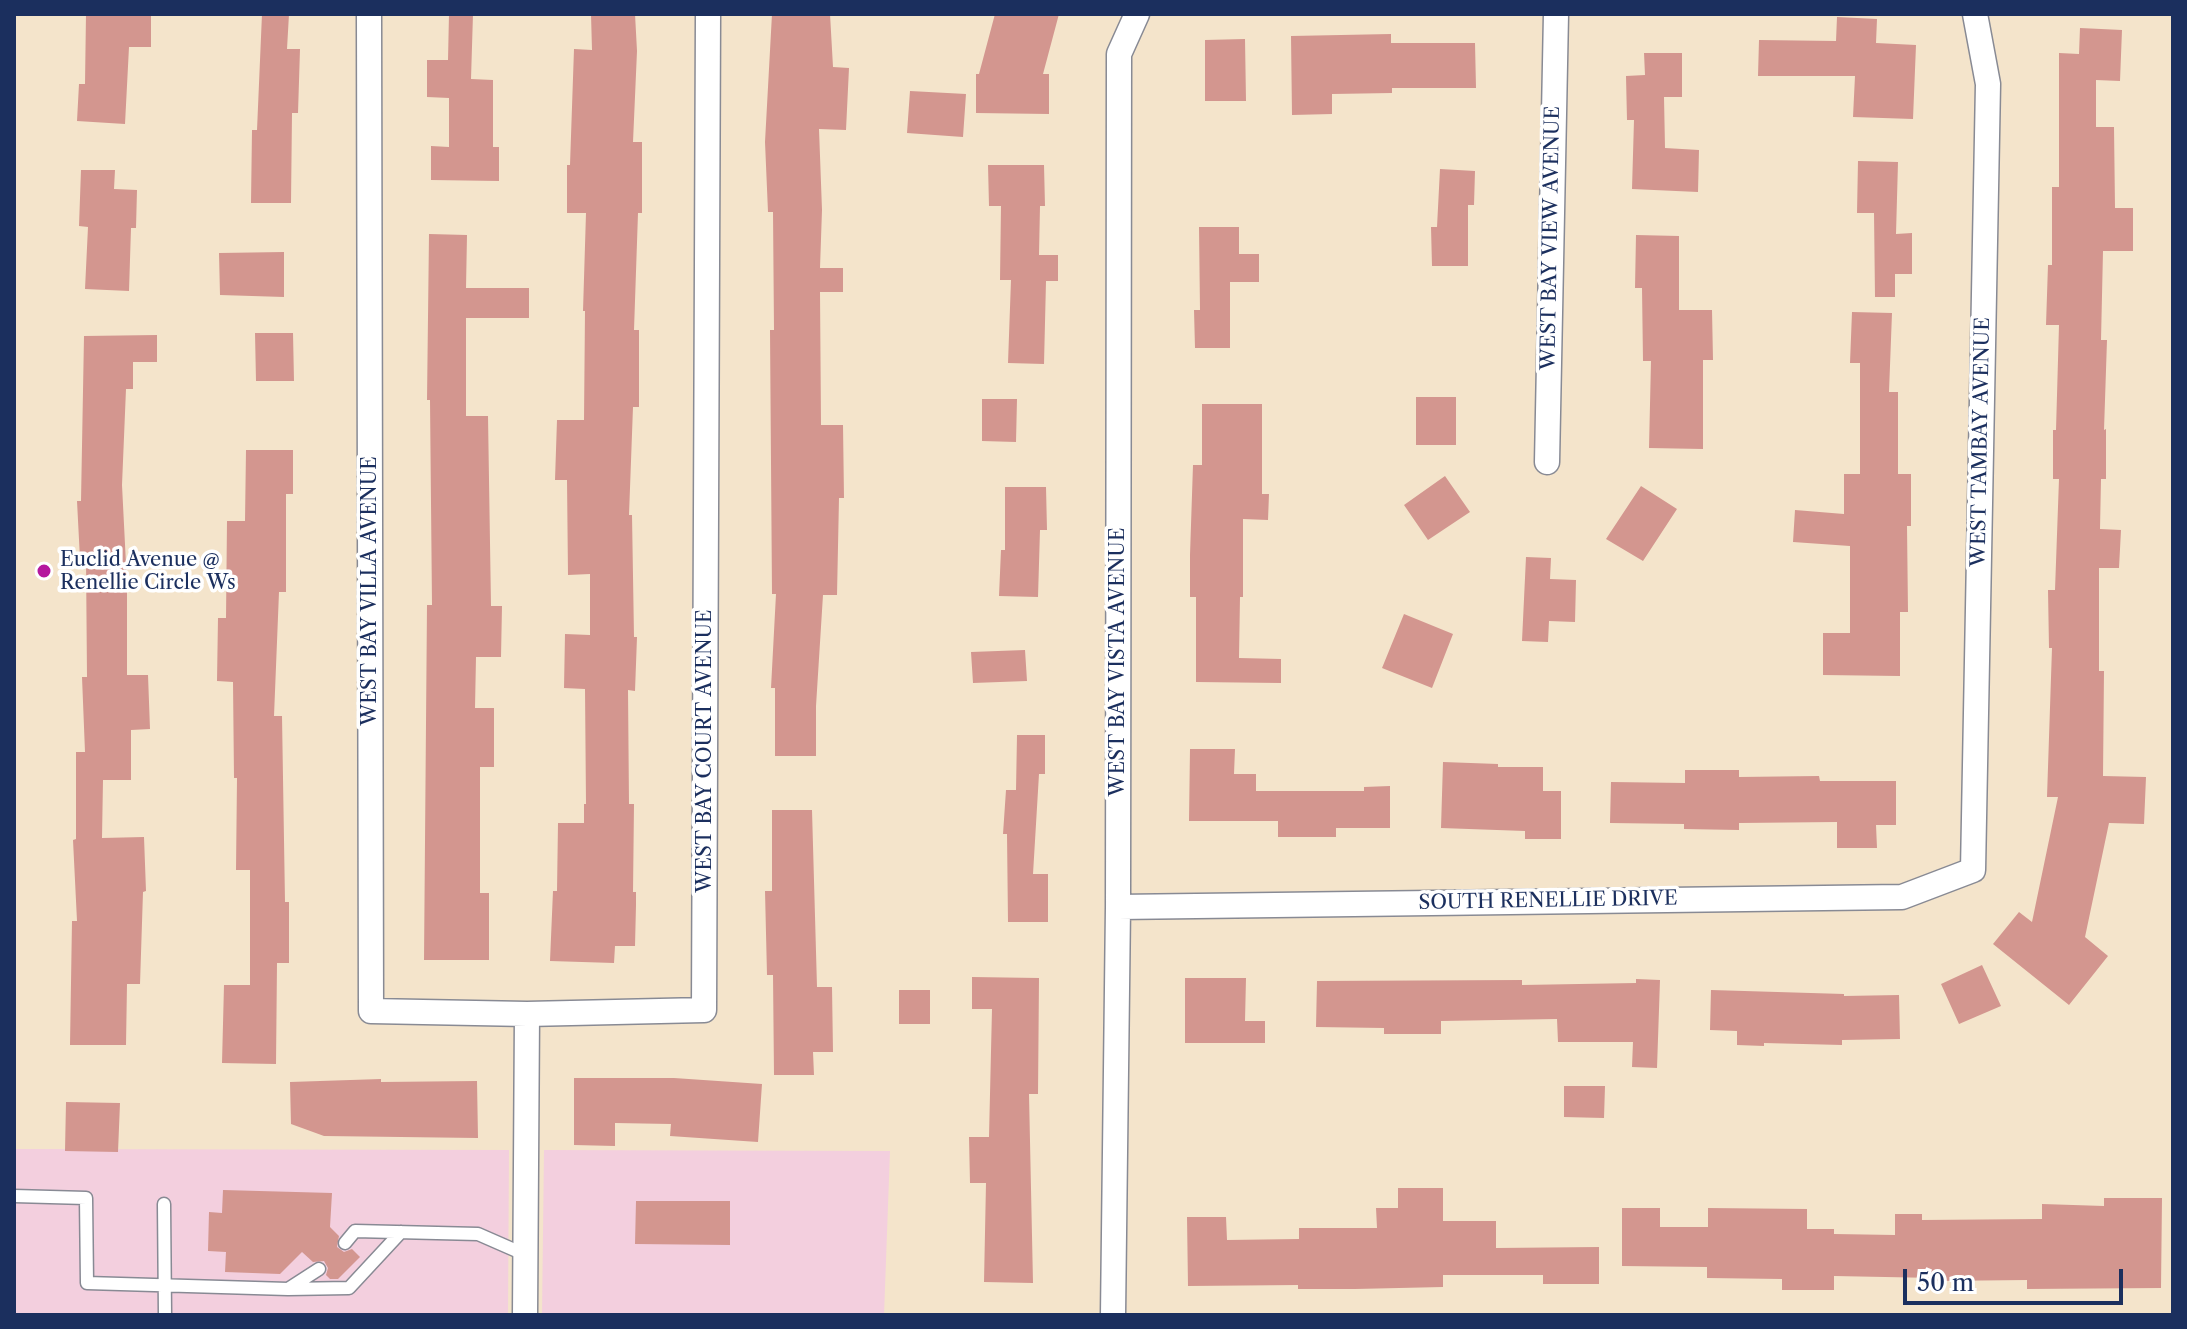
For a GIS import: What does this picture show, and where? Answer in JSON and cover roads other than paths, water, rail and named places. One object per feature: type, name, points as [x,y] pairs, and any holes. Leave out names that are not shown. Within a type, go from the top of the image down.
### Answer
[{"type":"street","name":"WEST BAY VILLA AVENUE","points":[[369,14],[371,1011],[527,1014]]},
{"type":"street","name":"WEST BAY COURT AVENUE","points":[[527,1014],[704,1010],[708,14]]},
{"type":"street","name":"WEST BAY VISTA AVENUE","points":[[1113,1315],[1118,907],[1119,54],[1137,14]]},
{"type":"street","name":"WEST BAY VIEW AVENUE","points":[[1547,462],[1556,14]]},
{"type":"street","name":"WEST TAMBAY AVENUE","points":[[1973,870],[1988,84],[1975,14]]},
{"type":"street","name":"SOUTH RENELLIE DRIVE","points":[[1118,907],[1902,897],[1973,870]]},
{"type":"street","points":[[525,1315],[527,1014]]},
{"type":"lane","points":[[14,1196],[86,1198],[87,1283],[349,1288],[401,1232]]},
{"type":"lane","points":[[164,1204],[165,1315]]},
{"type":"lane","points":[[345,1243],[355,1231],[478,1234],[526,1255]]},
{"type":"lane","points":[[288,1289],[319,1269]]},
{"type":"place","name":"Euclid Avenue @ Renellie Circle Ws","points":[[44,571]]}]
